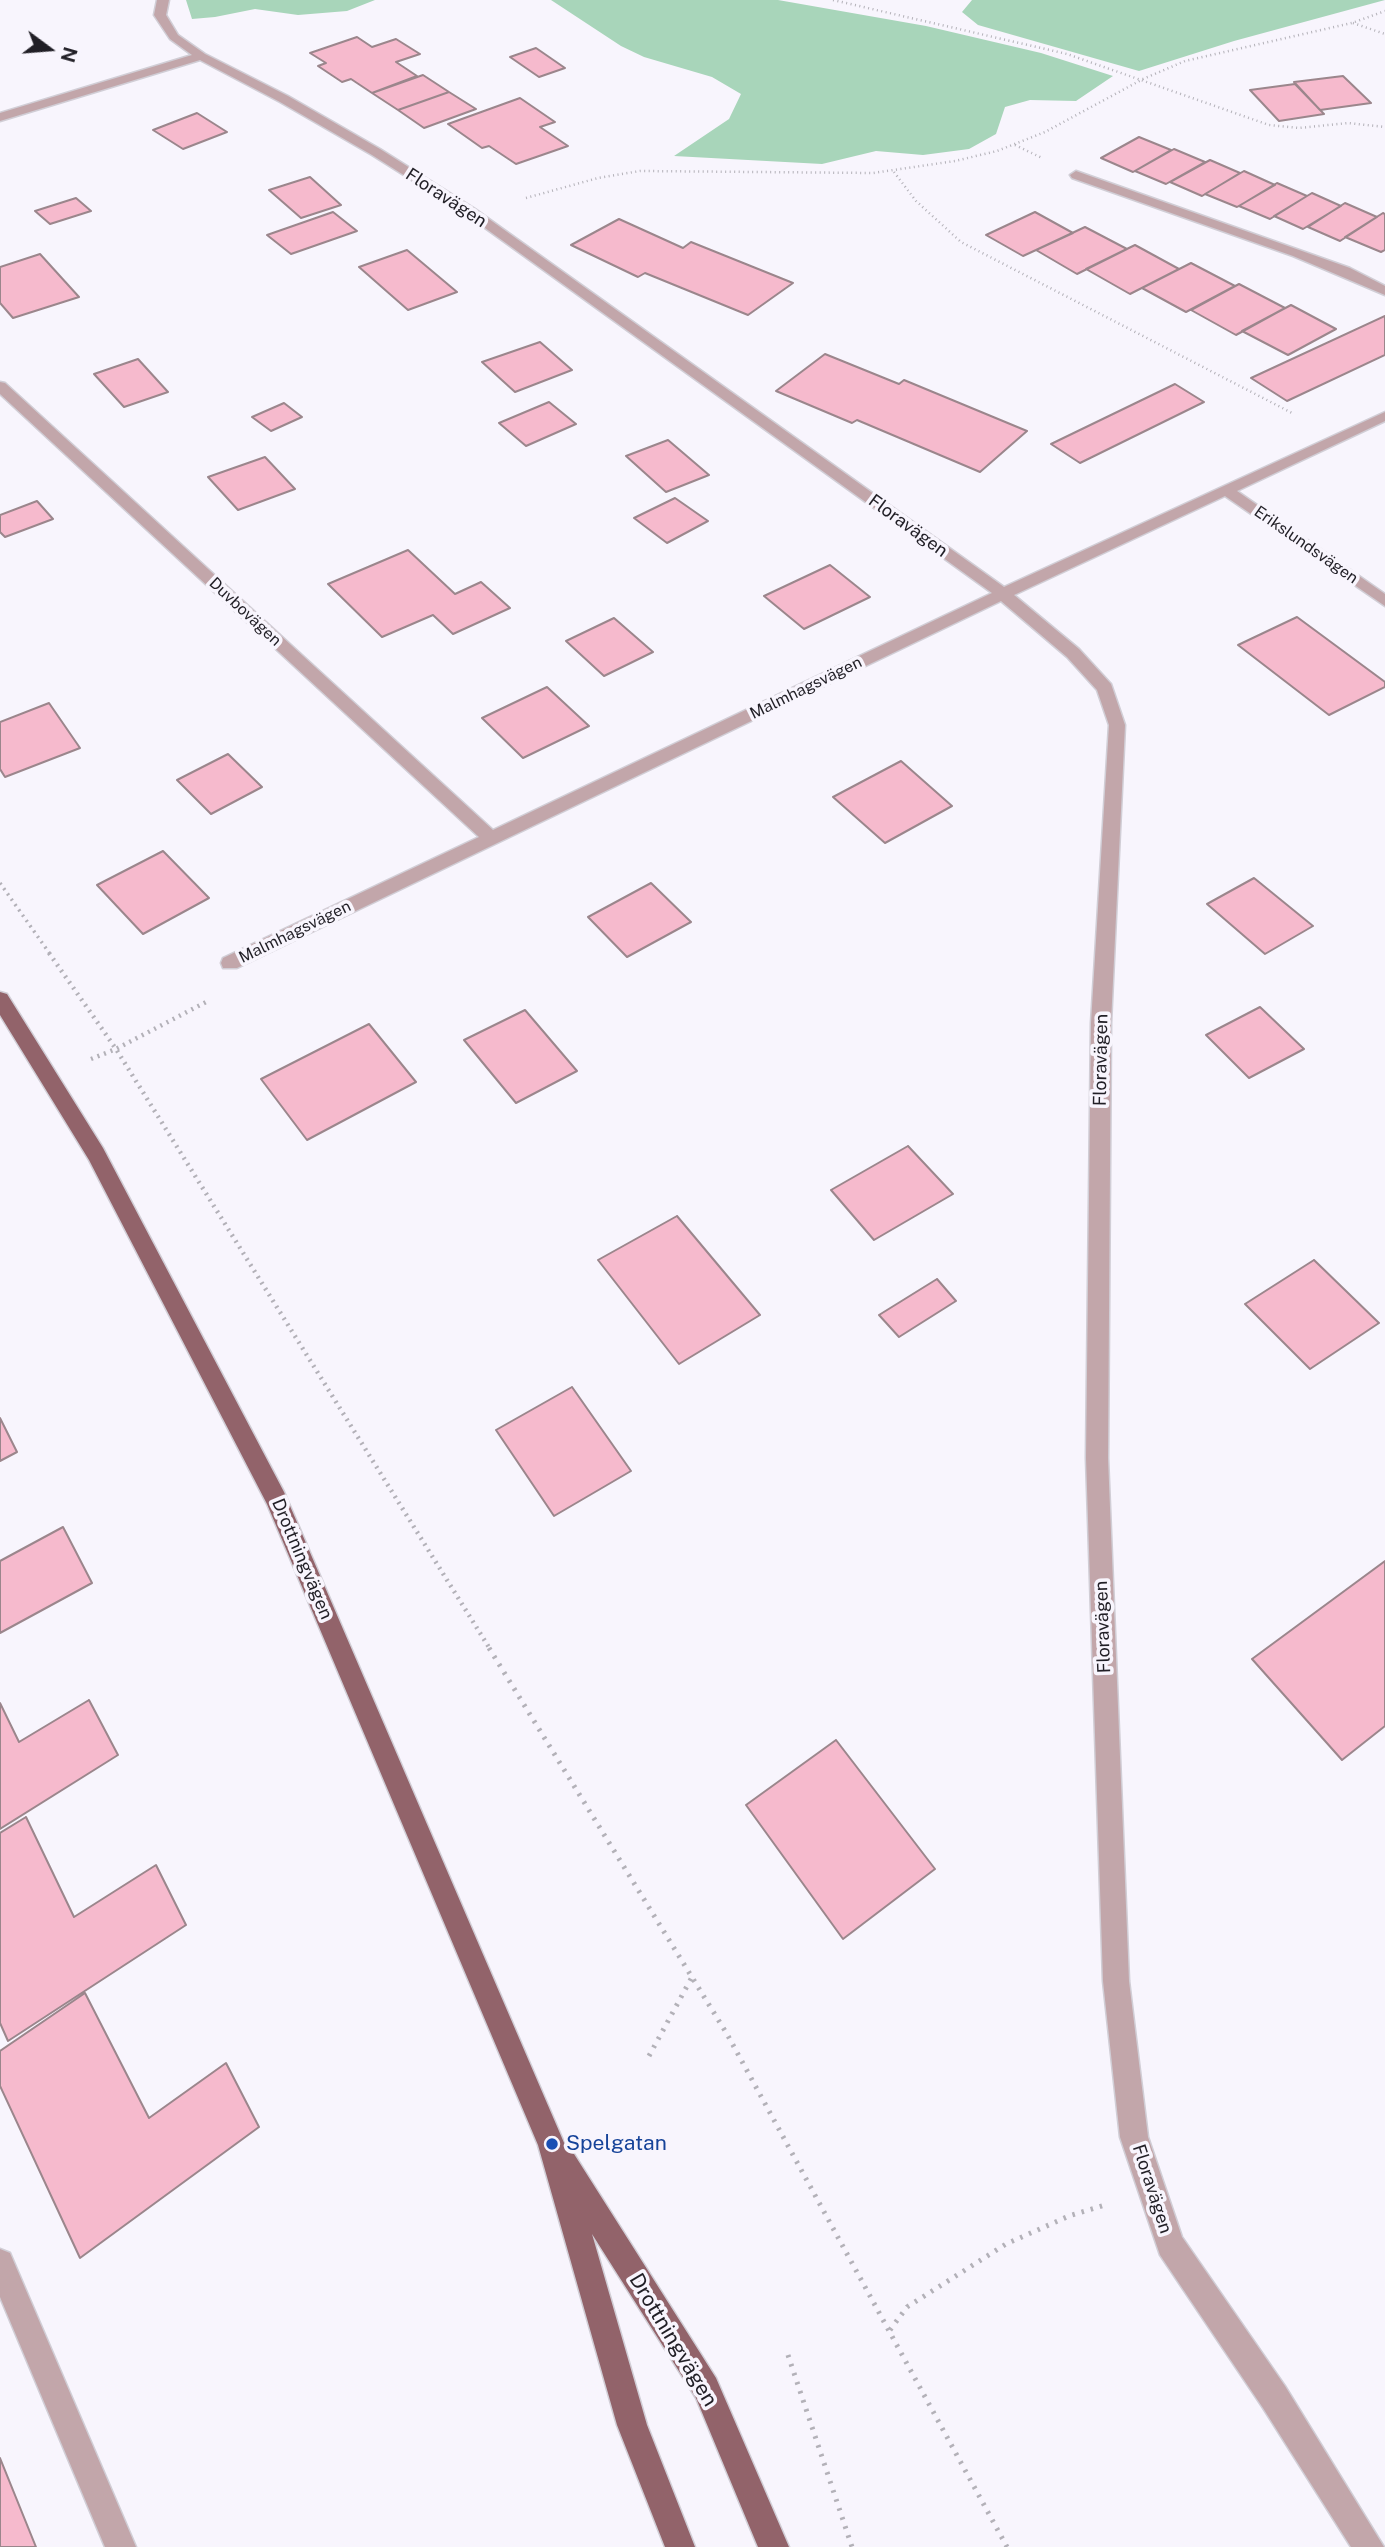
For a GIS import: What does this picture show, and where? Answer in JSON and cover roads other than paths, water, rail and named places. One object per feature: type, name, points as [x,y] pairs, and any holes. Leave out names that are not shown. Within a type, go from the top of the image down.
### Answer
[{"type":"main road","name":"Drottningvägen","points":[[0,999],[96,1154],[276,1499],[552,2144],[632,2425],[680,2547]]},
{"type":"main road","name":"Drottningvägen","points":[[552,2144],[706,2388],[774,2547]]},
{"type":"street","name":"Floravägen","points":[[163,0],[160,15],[174,37],[201,56],[296,106],[471,212],[1003,594],[1073,653],[1105,688],[1116,725],[1101,1023],[1097,1458],[1116,1981],[1134,2137],[1170,2245],[1274,2397],[1369,2547]]},
{"type":"street","points":[[0,117],[201,56]]},
{"type":"street","points":[[1076,174],[1298,253],[1385,290]]},
{"type":"street","name":"Duvbovägen","points":[[0,386],[491,838]]},
{"type":"street","name":"Malmhagsvägen","points":[[230,963],[1003,594],[1385,416]]},
{"type":"street","name":"Erikslundsvägen","points":[[1226,490],[1385,601]]},
{"type":"street","points":[[0,2263],[121,2547]]},
{"type":"place","name":"Spelgatan","points":[[552,2144]]}]
